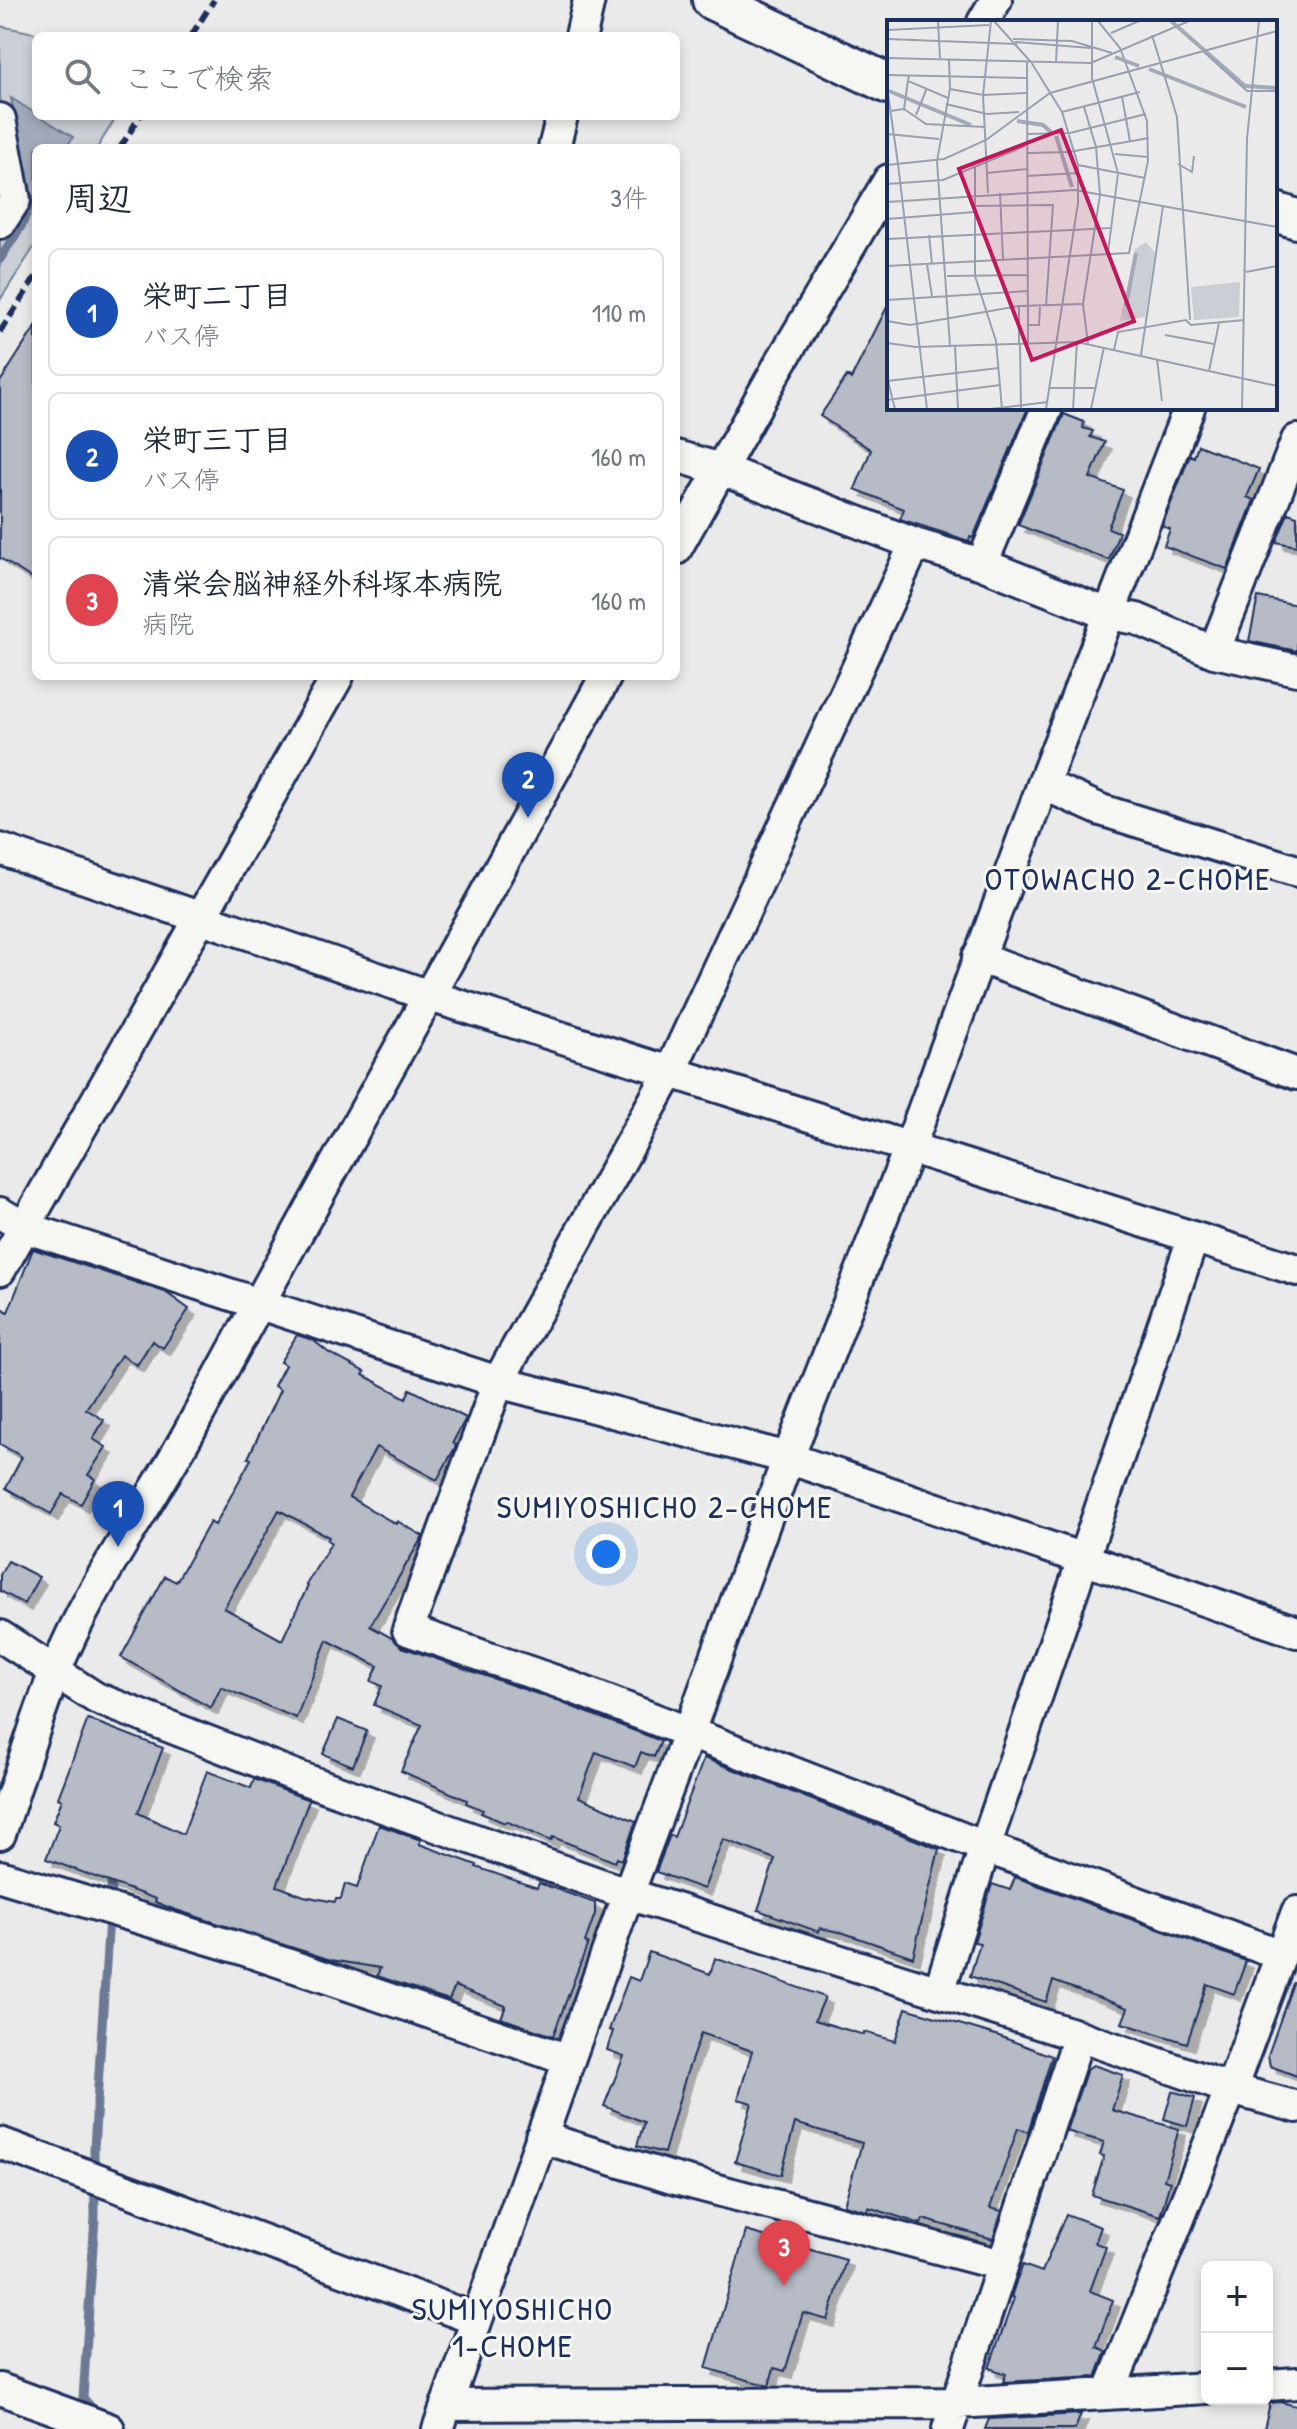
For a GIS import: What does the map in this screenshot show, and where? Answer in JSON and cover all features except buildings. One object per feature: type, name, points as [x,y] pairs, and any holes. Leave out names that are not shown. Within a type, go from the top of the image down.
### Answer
[{"type":"main road","points":[[721,2],[887,83]]},
{"type":"main road","points":[[1277,213],[1297,219]]},
{"type":"street","points":[[582,32],[589,0]]},
{"type":"street","points":[[984,20],[996,0]]},
{"type":"street","points":[[0,119],[15,200],[0,223]]},
{"type":"street","points":[[555,144],[561,120]]},
{"type":"street","points":[[680,542],[887,183]]},
{"type":"street","points":[[982,564],[1046,410]]},
{"type":"street","points":[[1188,410],[1043,784],[909,1149],[788,1458],[628,1894],[442,2417],[952,2416],[1109,2393],[1201,2388]]},
{"type":"street","points":[[1214,652],[1297,440]]},
{"type":"street","points":[[680,457],[720,469],[915,544],[982,564],[1108,614],[1137,619],[1214,652],[1297,670]]},
{"type":"street","points":[[915,544],[670,1072],[498,1382],[408,1630],[558,1682],[985,1847],[1281,1955]]},
{"type":"street","points":[[0,1270],[12,1220],[199,917],[336,680]]},
{"type":"street","points":[[0,1834],[56,1671],[118,1547],[194,1424],[257,1304],[604,680]]},
{"type":"street","points":[[1043,784],[1101,810],[1297,871]]},
{"type":"street","points":[[3,856],[199,917],[430,996],[1297,1270]]},
{"type":"street","points":[[978,957],[1297,1074]]},
{"type":"street","points":[[12,1220],[498,1382],[788,1458],[1297,1632]]},
{"type":"street","points":[[939,1992],[985,1847],[1193,1238]]},
{"type":"street","points":[[0,1636],[96,1698],[272,1767],[628,1894],[1079,2036],[1231,2089],[1297,2107]]},
{"type":"street","points":[[0,1876],[242,1949],[569,2060]]},
{"type":"street","points":[[1109,2393],[1231,2089],[1297,1912]]},
{"type":"street","points":[[952,2416],[1079,2036]]},
{"type":"street","points":[[541,2137],[672,2178],[1002,2265]]},
{"type":"street","points":[[0,2143],[475,2319]]},
{"type":"street","points":[[1273,2385],[1297,2383]]},
{"type":"street","points":[[0,2389],[109,2429]]},
{"type":"shaded area","points":[[0,26],[32,33],[32,120],[114,120],[100,144],[32,144],[32,250],[0,300]]},
{"type":"water","points":[[11,98],[32,111],[32,120],[46,120],[73,137],[69,144],[32,144],[32,199]]},
{"type":"waterway","points":[[0,259],[22,225],[32,199]]},
{"type":"waterway","points":[[98,2414],[83,2398],[95,2217],[94,2148],[112,1872]]},
{"type":"railway","points":[[194,32],[214,0]]},
{"type":"railway","points":[[122,144],[138,120]]},
{"type":"railway","points":[[0,332],[32,283]]},
{"type":"place","name":"栄町三丁目","points":[[528,818]]},
{"type":"place","name":"栄町二丁目","points":[[118,1547]]},
{"type":"place","name":"清栄会脳神経外科塚本病院","points":[[784,2286]]},
{"type":"district","name":"OTOWACHO 2-CHOME","points":[[1128,879]]},
{"type":"district","name":"SUMIYOSHICHO 2-CHOME","points":[[665,1507]]},
{"type":"district","name":"SUMIYOSHICHO 1-CHOME","points":[[513,2328]]}]
